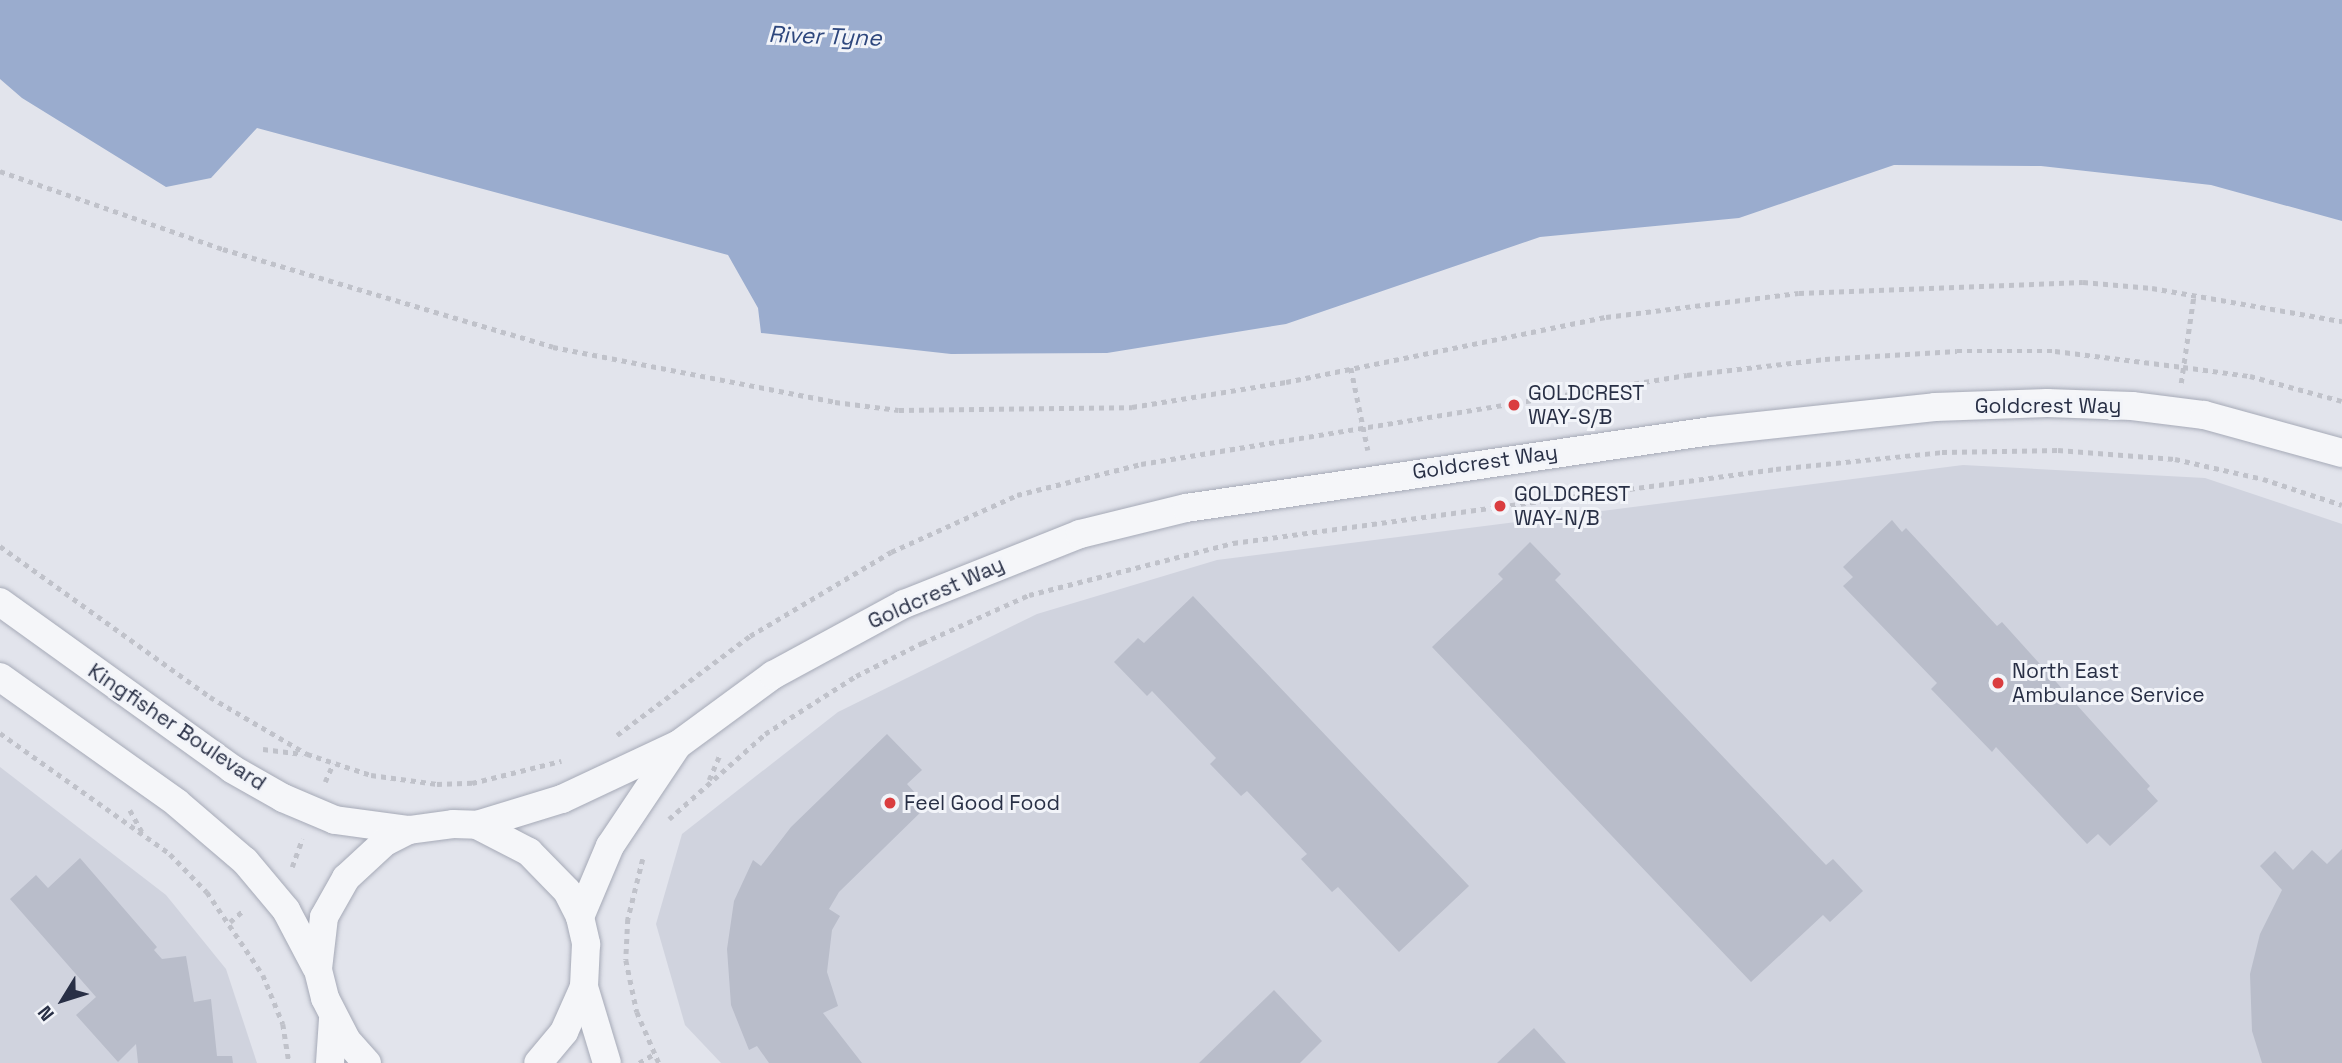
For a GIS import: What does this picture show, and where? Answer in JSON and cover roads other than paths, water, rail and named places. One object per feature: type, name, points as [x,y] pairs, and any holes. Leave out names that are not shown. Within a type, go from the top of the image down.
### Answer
[{"type":"street","name":"Goldcrest Way","points":[[679,744],[746,694],[810,654],[904,604],[994,565],[1080,534],[1186,508],[1374,477],[1753,426],[1935,407],[2047,402],[2177,412],[2287,435],[2342,453]]},
{"type":"street","name":"Kingfisher Boulevard","points":[[0,602],[232,769],[312,812],[365,827],[410,830],[477,825]]},
{"type":"street","points":[[0,677],[177,803],[270,888],[318,970],[333,1018],[367,1063]]},
{"type":"street","points":[[477,825],[562,799],[679,744]]},
{"type":"street","points":[[580,917],[610,845],[679,744]]},
{"type":"street","points":[[477,825],[510,839],[551,871],[580,917],[586,944],[584,987],[607,1063]]},
{"type":"street","points":[[318,970],[318,941],[333,898],[366,857],[410,830]]},
{"type":"street","points":[[538,1063],[564,1032],[584,987]]},
{"type":"street","points":[[330,1063],[333,1018]]},
{"type":"water","name":"River Tyne","points":[[0,0],[2342,0],[2342,221],[2211,185],[2041,166],[1894,165],[1739,218],[1540,237],[1286,324],[1107,353],[951,354],[761,333],[758,308],[728,255],[257,128],[211,178],[166,187],[22,98],[0,79]]},
{"type":"place","name":"GOLDCREST WAY-S/B","points":[[1514,405]]},
{"type":"place","name":"GOLDCREST WAY-N/B","points":[[1500,506]]},
{"type":"place","name":"North East Ambulance Service","points":[[1998,683]]},
{"type":"place","name":"Feel Good Food","points":[[890,803]]}]
